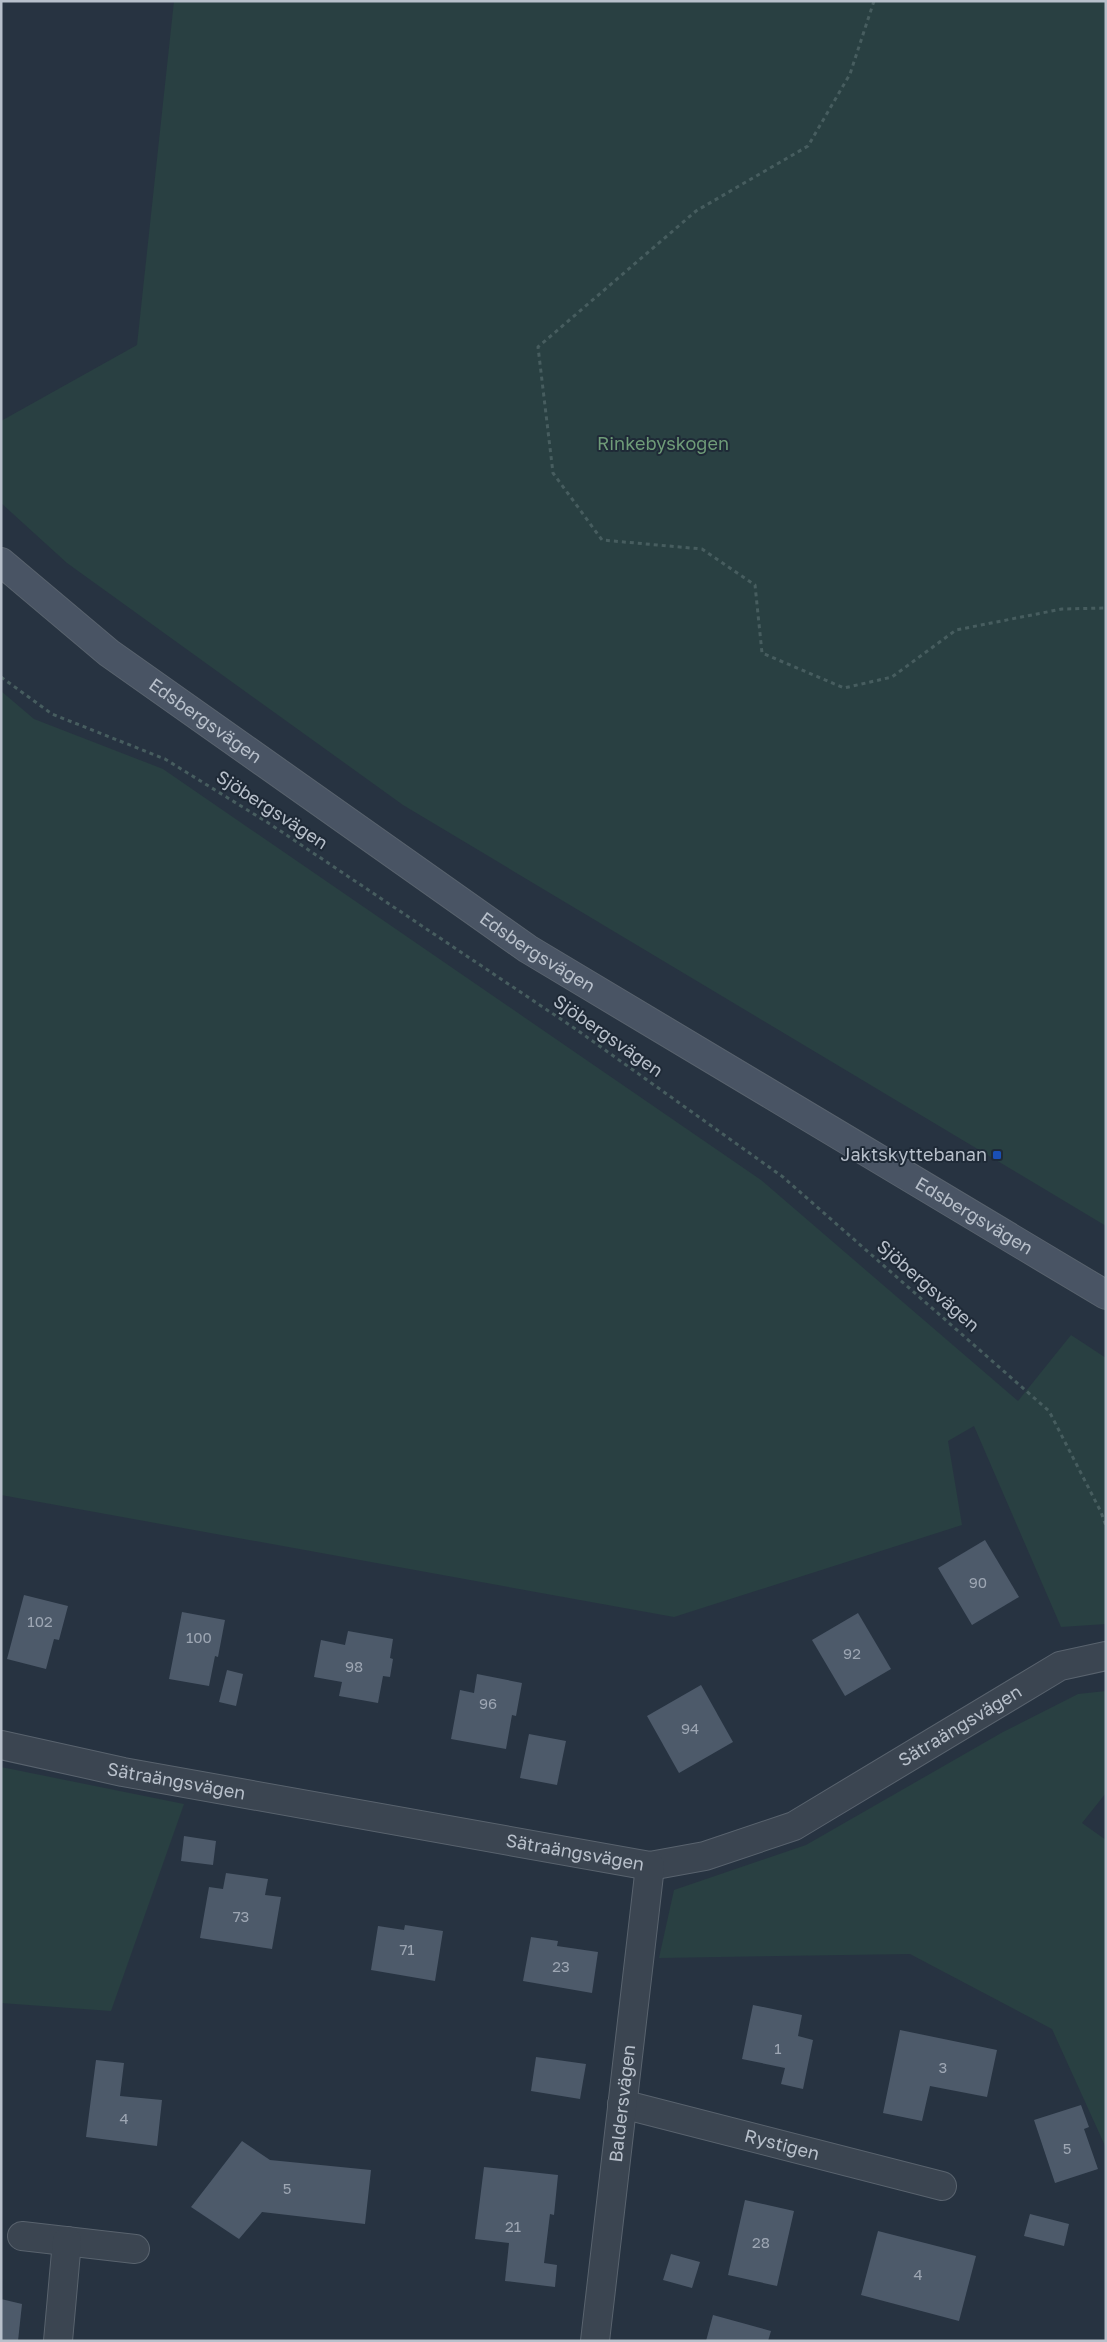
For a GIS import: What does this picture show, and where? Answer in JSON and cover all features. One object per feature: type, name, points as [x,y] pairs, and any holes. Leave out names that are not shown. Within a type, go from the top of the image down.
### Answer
[{"type":"main road","name":"Edsbergsvägen","points":[[1,562],[110,653],[528,949],[1106,1295]]},
{"type":"street","name":"Sätraängsvägen","points":[[1,1745],[123,1772],[650,1866],[705,1856],[794,1826],[1060,1666],[1106,1656]]},
{"type":"street","name":"Baldersvägen","points":[[595,2341],[650,1866]]},
{"type":"street","name":"Rystigen","points":[[622,2104],[942,2186]]},
{"type":"street","points":[[22,2236],[135,2249]]},
{"type":"street","points":[[58,2341],[68,2241]]},
{"type":"path","points":[[874,1],[850,74],[808,146],[696,211],[538,347],[552,473],[602,540],[702,549],[754,585],[762,653],[844,688],[892,677],[956,630],[1062,609],[1106,608]]},
{"type":"path","name":"Sjöbergsvägen","points":[[1,676],[52,714],[165,759],[270,824],[576,1030],[783,1177],[1049,1411],[1101,1512],[1106,1526]]},
{"type":"green space","name":"Rinkebyskogen","points":[[174,1],[1106,1],[1106,1226],[403,805],[67,563],[1,503],[1,421],[137,345]]},
{"type":"green space","points":[[1,691],[34,719],[163,769],[761,1180],[1018,1401],[1071,1335],[1106,1358],[1106,1624],[1061,1627],[974,1426],[948,1441],[962,1525],[674,1617],[1,1495]]},
{"type":"green space","points":[[1106,1691],[1106,1793],[1082,1823],[1106,1840],[1106,2148],[1052,2029],[910,1954],[659,1958],[674,1890],[806,1845],[1003,1732],[1078,1694]]},
{"type":"green space","points":[[1,1767],[184,1804],[111,2011],[1,2003]]},
{"type":"building","points":[[985,1540],[1019,1597],[972,1625],[938,1568]]},
{"type":"building","points":[[24,1595],[68,1606],[59,1640],[54,1639],[46,1669],[7,1659]]},
{"type":"building","points":[[182,1612],[225,1620],[218,1657],[215,1656],[209,1686],[169,1679]]},
{"type":"building","points":[[858,1613],[891,1669],[845,1696],[812,1640]]},
{"type":"building","points":[[348,1631],[393,1639],[390,1658],[393,1659],[390,1677],[383,1676],[378,1703],[339,1696],[342,1682],[314,1677],[321,1640],[345,1645]]},
{"type":"building","points":[[227,1670],[243,1674],[236,1706],[219,1702]]},
{"type":"building","points":[[477,1674],[522,1683],[516,1716],[512,1715],[506,1749],[451,1739],[460,1690],[474,1693]]},
{"type":"building","points":[[701,1685],[733,1742],[679,1773],[647,1716]]},
{"type":"building","points":[[529,1734],[566,1741],[557,1785],[520,1778]]},
{"type":"building","points":[[184,1836],[216,1841],[213,1865],[181,1861]]},
{"type":"building","points":[[226,1873],[268,1879],[265,1895],[281,1897],[272,1949],[200,1938],[209,1887],[223,1889]]},
{"type":"building","points":[[405,1925],[443,1931],[435,1981],[371,1970],[378,1926],[404,1930]]},
{"type":"building","points":[[531,1937],[558,1941],[557,1946],[598,1952],[592,1993],[523,1981]]},
{"type":"building","points":[[753,2005],[802,2015],[798,2036],[813,2040],[803,2089],[781,2084],[785,2068],[742,2059]]},
{"type":"building","points":[[900,2030],[997,2050],[987,2097],[930,2086],[922,2121],[883,2113]]},
{"type":"building","points":[[536,2057],[586,2064],[580,2099],[531,2091]]},
{"type":"building","points":[[96,2060],[124,2063],[120,2096],[162,2100],[157,2146],[86,2137]]},
{"type":"building","points":[[1081,2105],[1089,2127],[1084,2129],[1098,2169],[1055,2183],[1034,2120]]},
{"type":"building","points":[[242,2141],[270,2160],[371,2170],[365,2224],[262,2212],[239,2239],[191,2207]]},
{"type":"building","points":[[484,2167],[558,2175],[554,2215],[550,2214],[544,2263],[557,2265],[555,2287],[505,2281],[509,2243],[475,2239]]},
{"type":"building","points":[[745,2200],[794,2211],[777,2286],[728,2275]]},
{"type":"building","points":[[1030,2214],[1069,2224],[1064,2246],[1024,2236]]},
{"type":"building","points":[[878,2231],[976,2256],[959,2321],[861,2295]]},
{"type":"building","points":[[671,2254],[700,2262],[692,2288],[663,2280]]},
{"type":"building","points":[[1,2299],[22,2304],[18,2341],[1,2341]]},
{"type":"building","points":[[713,2315],[771,2331],[768,2341],[706,2341]]},
{"type":"place","name":"Jaktskyttebanan","points":[[997,1155]]}]
